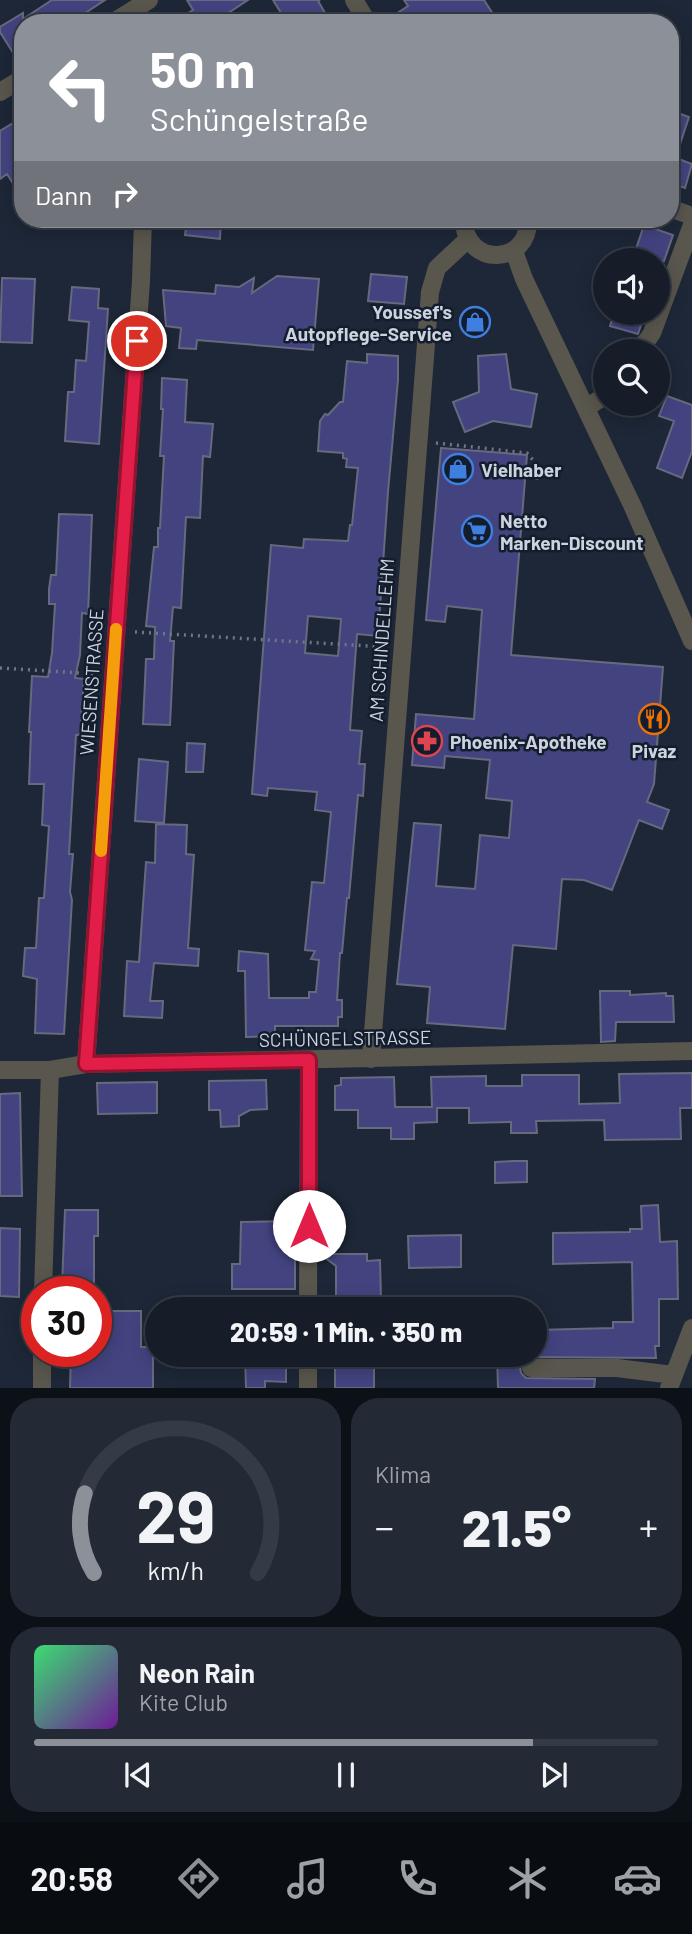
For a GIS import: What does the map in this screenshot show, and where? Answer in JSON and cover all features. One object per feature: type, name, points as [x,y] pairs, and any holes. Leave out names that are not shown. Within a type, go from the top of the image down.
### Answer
[{"type":"street","points":[[126,14],[149,0]]},
{"type":"street","points":[[648,339],[692,225]]},
{"type":"street","name":"WIESENSTRASSE","points":[[86,1064],[144,228]]},
{"type":"street","points":[[466,228],[468,239],[476,249],[488,255],[514,251],[522,243],[528,228]]},
{"type":"street","name":"AM SCHINDELLEHM","points":[[371,1059],[430,292],[434,274],[445,258],[468,239]]},
{"type":"street","points":[[514,251],[524,279],[634,507],[692,641]]},
{"type":"street","points":[[586,408],[593,403]]},
{"type":"street","name":"SCHÜNGELSTRASSE","points":[[0,1070],[50,1070],[86,1064],[692,1051]]},
{"type":"street","points":[[308,1297],[309,1060]]},
{"type":"street","points":[[44,1276],[50,1070]]},
{"type":"street","points":[[531,1368],[617,1368],[671,1382],[692,1328]]},
{"type":"street","points":[[42,1367],[42,1388]]},
{"type":"street","points":[[308,1367],[308,1388]]},
{"type":"path","points":[[417,441],[527,453],[533,460],[538,482]]},
{"type":"path","points":[[116,631],[402,648]]},
{"type":"path","points":[[0,668],[113,675]]},
{"type":"building","points":[[52,0],[105,0],[84,14],[31,14]]},
{"type":"building","points":[[187,0],[248,0],[227,14],[187,14],[193,10]]},
{"type":"building","points":[[273,0],[320,0],[318,1],[326,14],[282,14]]},
{"type":"building","points":[[404,0],[484,0],[493,14],[396,14],[408,6]]},
{"type":"building","points":[[14,18],[14,54],[0,32],[0,27]]},
{"type":"building","points":[[679,113],[689,117],[679,147]]},
{"type":"building","points":[[14,122],[14,185],[7,174],[0,179],[0,131]]},
{"type":"building","points":[[679,159],[692,164],[685,188],[679,186]]},
{"type":"building","points":[[186,228],[221,228],[220,239],[185,235]]},
{"type":"building","points":[[643,228],[653,228],[673,235],[668,248],[636,248]]},
{"type":"building","points":[[371,274],[407,277],[404,304],[368,301]]},
{"type":"building","points":[[277,276],[319,279],[313,350],[197,340],[196,349],[179,348],[181,328],[166,326],[163,290],[215,294],[216,285],[239,287],[254,278],[252,293]]},
{"type":"building","points":[[2,278],[35,279],[32,343],[0,342]]},
{"type":"building","points":[[72,287],[99,289],[98,308],[108,309],[99,444],[65,441],[68,392],[74,392],[76,360],[86,361],[89,322],[69,320]]},
{"type":"building","points":[[610,325],[641,325],[638,334]]},
{"type":"building","points":[[367,354],[398,356],[378,636],[357,634],[350,730],[362,731],[359,764],[365,764],[363,796],[358,795],[349,898],[340,953],[337,1000],[342,1000],[342,1017],[338,1017],[338,1026],[275,1026],[275,1036],[246,1037],[245,971],[238,971],[239,951],[268,954],[269,998],[309,998],[309,992],[316,992],[319,960],[311,959],[315,951],[305,950],[312,882],[324,883],[331,812],[315,810],[317,792],[268,788],[267,796],[252,794],[271,545],[303,548],[304,539],[348,541],[358,468],[346,467],[347,459],[343,458],[343,453],[318,451],[320,421],[325,414],[328,415],[343,402],[347,361],[367,363]],"holes":[[[308,616],[341,619],[338,656],[305,653]]]},
{"type":"building","points":[[506,354],[511,389],[537,394],[531,427],[493,421],[465,432],[453,402],[479,392],[478,356]]},
{"type":"building","points":[[162,378],[187,380],[185,422],[213,424],[210,457],[203,456],[200,518],[186,517],[181,608],[173,607],[170,641],[174,641],[170,725],[143,724],[146,659],[154,659],[155,627],[146,626],[154,547],[158,547],[160,528],[164,456],[160,456]]},
{"type":"building","points":[[670,397],[692,405],[692,451],[682,478],[657,468],[674,421],[659,416],[670,416]]},
{"type":"building","points":[[441,448],[527,455],[511,655],[663,667],[654,784],[647,802],[669,810],[662,829],[639,820],[612,890],[584,880],[562,879],[556,949],[513,945],[505,1029],[427,1023],[430,987],[397,984],[414,823],[441,825],[436,886],[475,889],[480,835],[509,838],[512,801],[486,798],[490,760],[445,756],[444,768],[412,765],[416,714],[474,719],[482,610],[447,606],[445,622],[426,620]]},
{"type":"building","points":[[59,514],[92,515],[88,614],[82,613],[80,655],[75,678],[84,679],[80,735],[76,735],[69,854],[73,854],[70,892],[72,900],[64,1034],[35,1033],[37,979],[23,976],[25,948],[36,948],[39,898],[44,898],[49,826],[42,825],[44,784],[29,784],[29,732],[32,676],[48,677],[52,653],[55,604],[49,604],[49,589],[51,575],[56,575]]},
{"type":"building","points":[[187,743],[205,744],[203,772],[186,772]]},
{"type":"building","points":[[139,759],[168,762],[164,823],[135,821]]},
{"type":"building","points":[[156,824],[187,825],[186,854],[194,855],[188,948],[199,949],[198,966],[154,963],[150,1001],[163,1001],[162,1018],[124,1016],[127,961],[139,962],[146,862],[155,863]]},
{"type":"building","points":[[600,991],[630,991],[630,995],[666,993],[666,996],[673,996],[674,1022],[616,1022],[615,1041],[601,1042]]},
{"type":"building","points":[[692,1073],[692,1108],[680,1108],[681,1139],[605,1140],[604,1120],[536,1121],[537,1133],[511,1133],[511,1122],[469,1123],[469,1108],[437,1108],[437,1122],[414,1123],[414,1139],[391,1139],[391,1128],[358,1128],[358,1110],[335,1110],[335,1086],[341,1085],[341,1078],[394,1077],[395,1107],[432,1107],[431,1077],[486,1076],[486,1086],[522,1086],[522,1075],[579,1075],[579,1104],[620,1103],[619,1074]]},
{"type":"building","points":[[266,1080],[267,1109],[250,1110],[239,1116],[239,1126],[221,1127],[220,1110],[209,1110],[209,1081]]},
{"type":"building","points":[[157,1082],[157,1113],[98,1114],[97,1083]]},
{"type":"building","points":[[20,1093],[22,1196],[0,1196],[0,1094]]},
{"type":"building","points":[[527,1161],[527,1182],[495,1183],[495,1162]]},
{"type":"building","points":[[658,1205],[660,1242],[677,1241],[678,1299],[659,1299],[659,1346],[655,1346],[656,1358],[547,1357],[547,1330],[613,1328],[613,1322],[633,1322],[632,1262],[553,1264],[553,1233],[630,1232],[630,1229],[642,1229],[641,1206]]},
{"type":"building","points":[[65,1210],[98,1210],[98,1236],[94,1236],[94,1276],[62,1276]]},
{"type":"building","points":[[295,1221],[295,1289],[232,1289],[232,1264],[240,1264],[241,1222]]},
{"type":"building","points":[[0,1228],[20,1229],[19,1297],[0,1296]]},
{"type":"building","points":[[461,1235],[461,1267],[409,1268],[408,1236]]},
{"type":"building","points":[[320,1254],[367,1254],[367,1261],[380,1260],[381,1297],[336,1297],[336,1266]]},
{"type":"building","points":[[112,1311],[141,1311],[141,1347],[145,1347],[145,1367],[153,1367],[153,1388],[70,1388],[71,1367],[112,1367]]},
{"type":"building","points":[[245,1367],[286,1367],[286,1382],[265,1381],[265,1388],[246,1388]]},
{"type":"building","points":[[335,1367],[374,1367],[374,1388],[335,1388]]},
{"type":"building","points":[[497,1367],[520,1367],[526,1378],[595,1379],[594,1388],[498,1388]]},
{"type":"slow traffic","points":[[101,851],[116,629]]},
{"type":"place","name":"Youssef's Autopflege-Service","points":[[475,322]]},
{"type":"place","name":"Vielhaber","points":[[458,469]]},
{"type":"place","name":"Netto Marken-Discount","points":[[477,531]]},
{"type":"place","name":"Pivaz","points":[[654,719]]},
{"type":"place","name":"Phoenix-Apotheke","points":[[427,741]]},
{"type":"route","points":[[137,341],[86,1064],[309,1060],[309,1226]]}]
